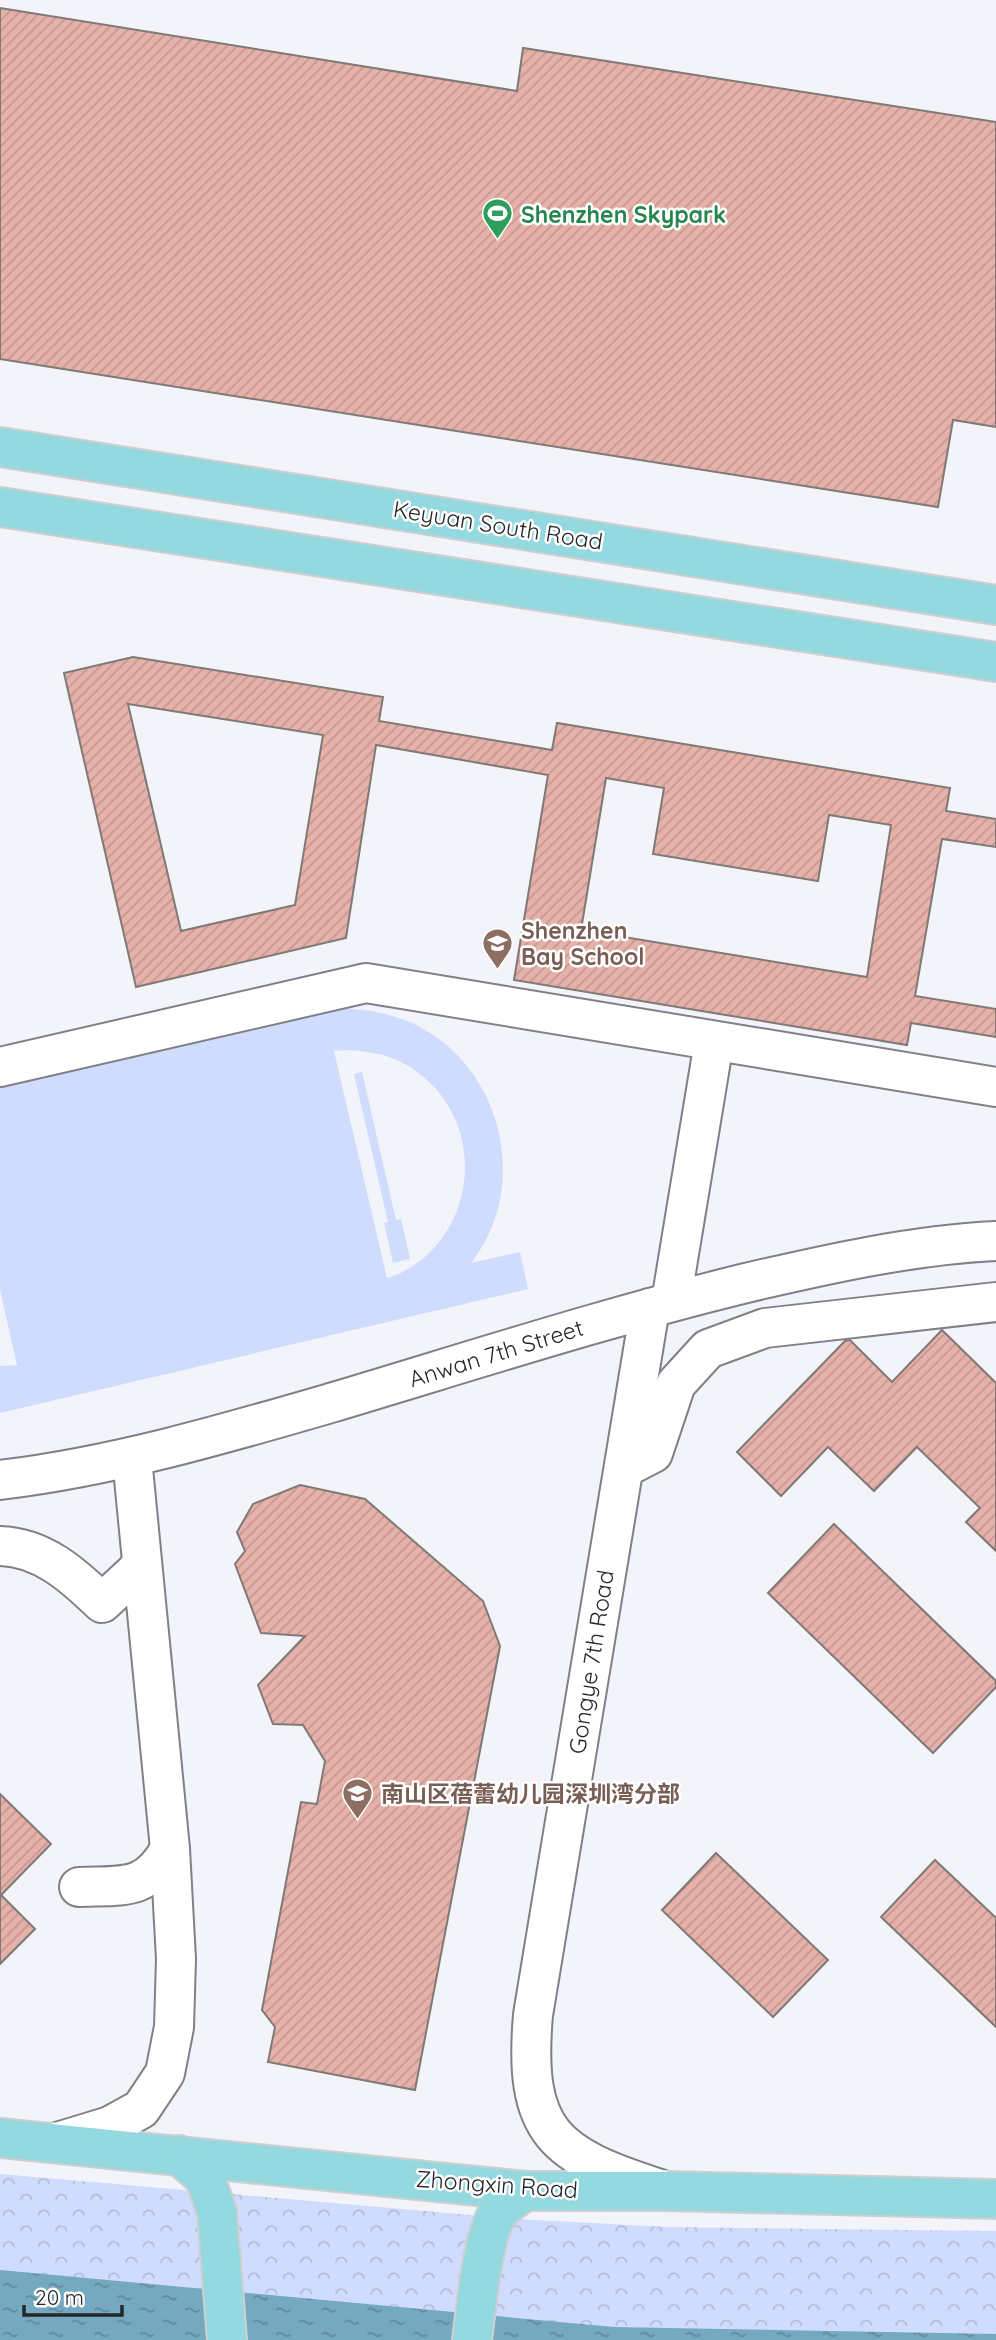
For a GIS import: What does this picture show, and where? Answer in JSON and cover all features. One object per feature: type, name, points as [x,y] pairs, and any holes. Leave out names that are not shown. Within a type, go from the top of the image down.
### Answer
[{"type":"main road","name":"Keyuan South Road","points":[[0,447],[996,605]]},
{"type":"main road","points":[[0,507],[996,662]]},
{"type":"main road","name":"Zhongxin Road","points":[[0,2138],[526,2190],[996,2199]]},
{"type":"main road","points":[[179,2155],[205,2178],[217,2212],[227,2340]]},
{"type":"main road","points":[[472,2340],[488,2238],[495,2217],[508,2201],[526,2190]]},
{"type":"street","points":[[0,1067],[366,983],[996,1087]]},
{"type":"street","name":"Gongye 7th Road","points":[[666,2191],[596,2166],[570,2151],[548,2128],[537,2107],[531,2071],[533,2015],[624,1468],[714,1042]]},
{"type":"street","name":"Anwan 7th Street","points":[[0,1480],[132,1458],[219,1436],[660,1305],[793,1272],[926,1248],[996,1241]]},
{"type":"street","points":[[624,1468],[653,1453],[676,1384],[708,1349],[765,1328],[996,1302]]},
{"type":"street","points":[[54,2143],[110,2126],[141,2109],[165,2073],[174,2027],[176,1959],[170,1849],[132,1458]]},
{"type":"street","points":[[0,1546],[18,1546],[37,1552],[78,1580],[102,1603],[142,1566]]},
{"type":"street","points":[[79,1887],[120,1885],[147,1879],[162,1863],[170,1849]]},
{"type":"green space","points":[[320,1010],[362,1010],[387,1014],[412,1023],[443,1042],[468,1067],[486,1097],[498,1129],[503,1164],[500,1199],[490,1232],[471,1263],[520,1252],[528,1289],[0,1413],[0,1366],[17,1365],[0,1290],[0,1083]],"holes":[[[346,1050],[389,1057],[425,1078],[442,1097],[455,1118],[462,1142],[465,1166],[463,1191],[455,1215],[442,1238],[425,1257],[403,1272],[387,1278],[334,1051]]]},
{"type":"green space","points":[[362,1072],[396,1220],[401,1219],[410,1259],[393,1263],[384,1223],[388,1222],[354,1074]]},
{"type":"green space","points":[[0,2174],[517,2219],[667,2227],[996,2231],[996,2340],[0,2340]]},
{"type":"water","points":[[0,2270],[614,2327],[996,2334],[996,2340],[0,2340]]},
{"type":"building","name":"Shenzhen Skypark","points":[[0,8],[517,91],[523,48],[996,122],[996,427],[953,420],[938,507],[0,359]]},
{"type":"building","points":[[133,657],[383,697],[379,721],[552,750],[557,723],[950,788],[946,811],[996,819],[996,847],[942,839],[915,996],[996,1009],[996,1037],[911,1023],[907,1045],[514,980],[548,775],[376,745],[346,938],[136,987],[64,673]],"holes":[[[128,704],[323,735],[295,905],[181,931]],[[606,778],[664,788],[653,854],[818,881],[829,815],[891,825],[867,977],[581,930]]]},
{"type":"building","points":[[942,1330],[996,1383],[996,1551],[966,1522],[980,1508],[917,1447],[874,1491],[828,1447],[781,1496],[737,1452],[845,1341],[850,1340],[892,1382]]},
{"type":"building","points":[[300,1485],[365,1499],[483,1601],[500,1646],[415,2090],[268,2062],[275,2027],[262,2010],[301,1802],[317,1804],[325,1761],[303,1725],[273,1724],[258,1685],[305,1636],[261,1633],[235,1564],[245,1551],[237,1532],[253,1504]]},
{"type":"building","points":[[834,1524],[996,1681],[996,1687],[933,1753],[768,1593]]},
{"type":"building","points":[[0,1794],[51,1844],[1,1895],[35,1929],[0,1964]]},
{"type":"building","points":[[716,1853],[828,1960],[773,2017],[662,1910]]},
{"type":"building","points":[[935,1860],[996,1918],[996,2027],[881,1917]]},
{"type":"place","name":"Shenzhen Skypark","points":[[498,241]]},
{"type":"place","name":"Shenzhen Bay School","points":[[498,970]]},
{"type":"place","name":"南山区蓓蕾幼儿园深圳湾分部","points":[[358,1820]]}]
